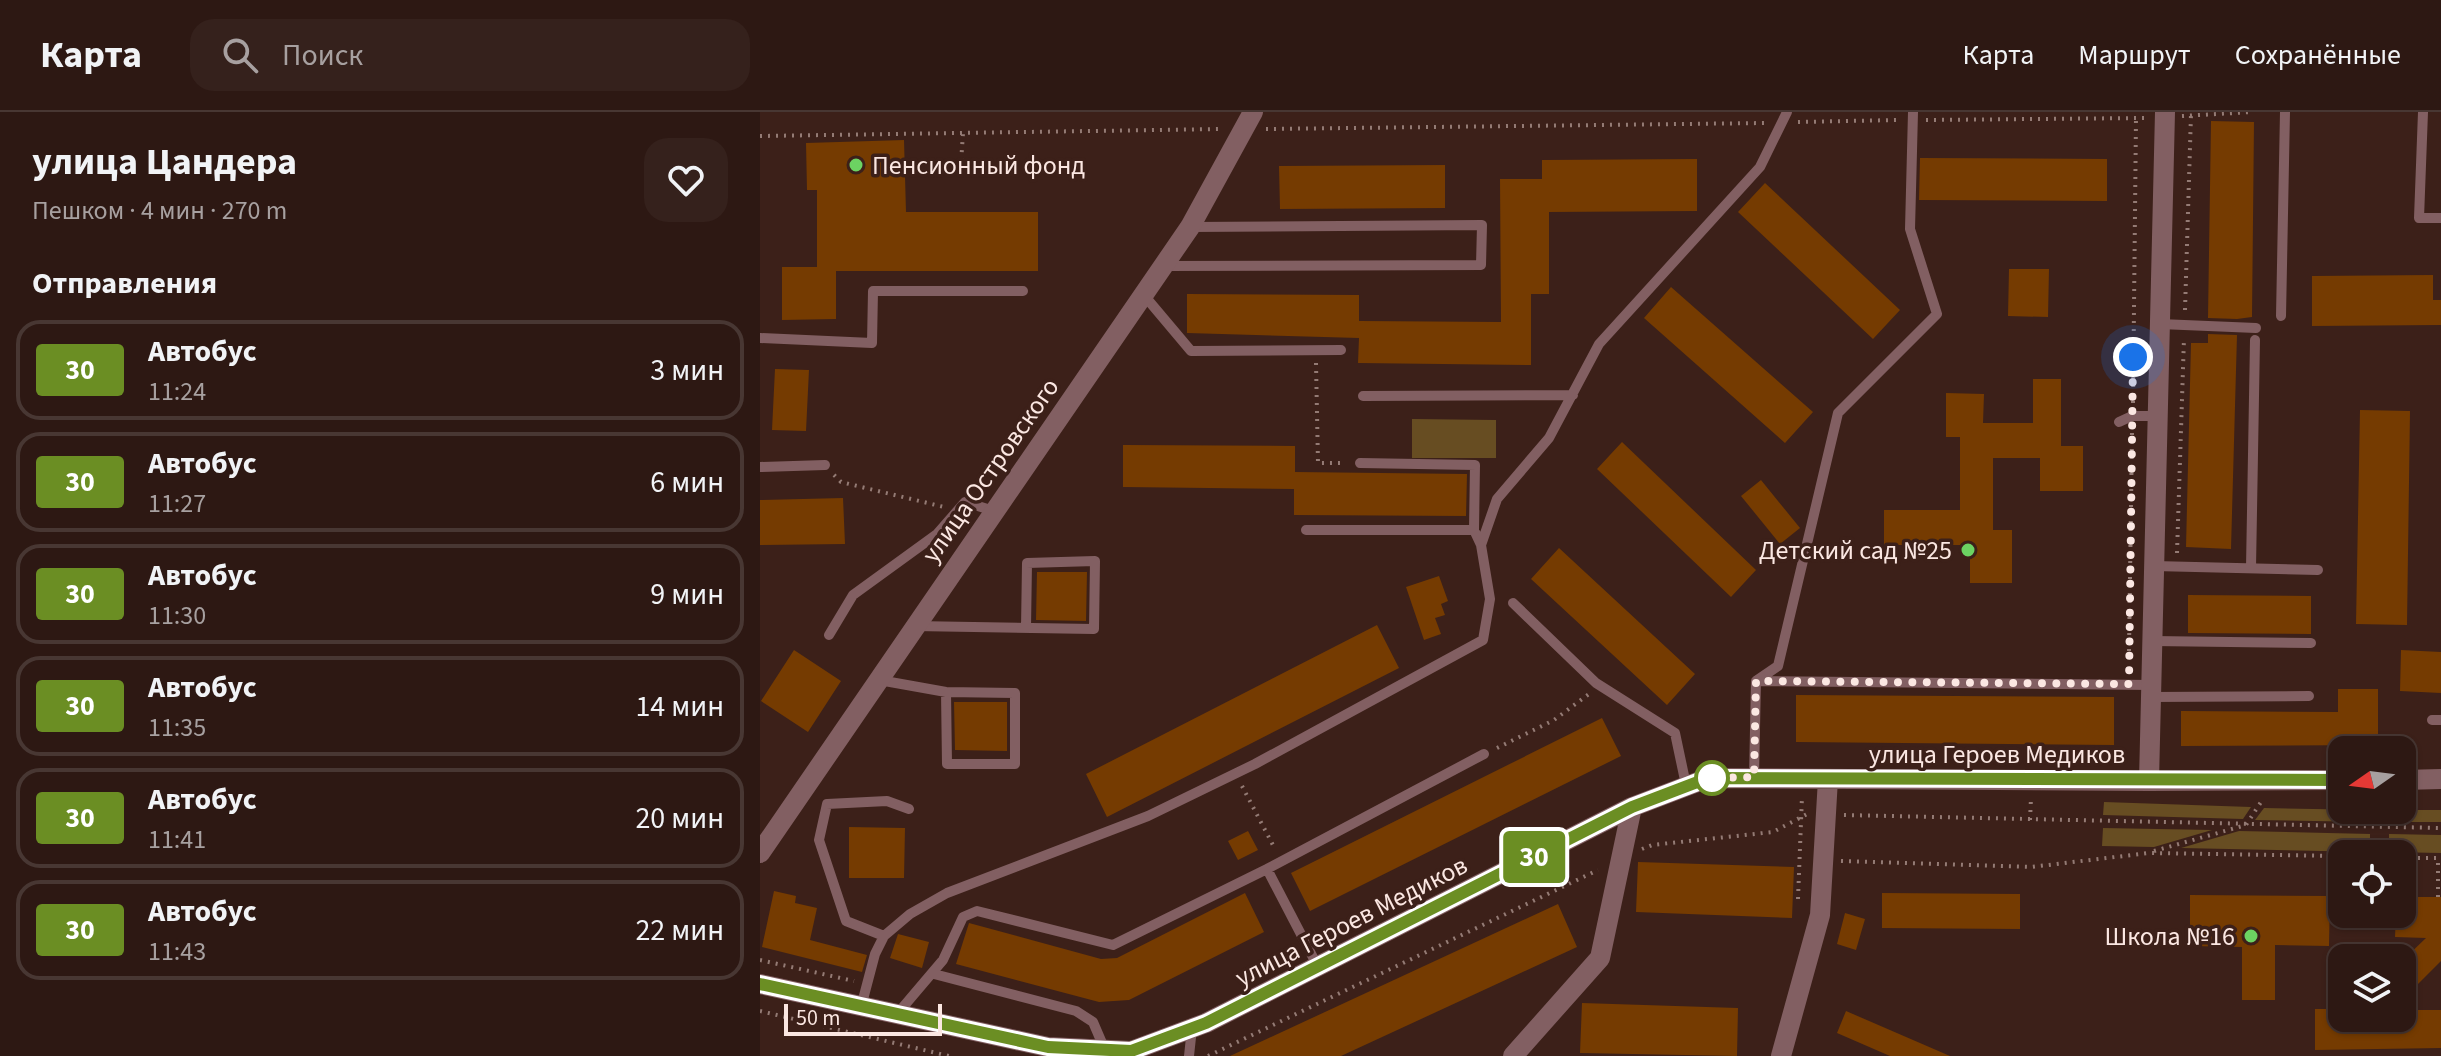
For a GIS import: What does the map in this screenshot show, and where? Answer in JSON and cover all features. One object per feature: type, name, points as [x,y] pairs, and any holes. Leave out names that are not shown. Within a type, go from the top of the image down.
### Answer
[{"type":"street","points":[[2149,781],[2164,115]]},
{"type":"street","name":"улица Островского","points":[[760,853],[912,626],[1190,227],[1248,120]]},
{"type":"street","name":"улица Героев Медиков","points":[[760,984],[1048,1047],[1131,1051],[1192,1028],[1318,967],[1632,807],[1708,778],[2328,780]]},
{"type":"street","points":[[1781,1056],[1820,915],[1828,779]]},
{"type":"street","points":[[2416,780],[2441,779]]},
{"type":"street","points":[[1513,1056],[1600,958],[1632,807]]},
{"type":"lane","points":[[2281,316],[2285,112]]},
{"type":"lane","points":[[2423,112],[2419,218],[2441,218]]},
{"type":"lane","points":[[1756,681],[1778,666],[1838,413],[1937,314],[1910,229],[1913,116]]},
{"type":"lane","points":[[1481,545],[1497,499],[1549,438],[1599,344],[1760,167],[1784,117]]},
{"type":"lane","points":[[1164,266],[1481,265],[1482,225],[1190,227]]},
{"type":"lane","points":[[760,338],[872,343],[873,291],[1023,291]]},
{"type":"lane","points":[[1143,294],[1191,351],[1341,350]]},
{"type":"lane","points":[[2160,324],[2256,328]]},
{"type":"lane","points":[[2251,568],[2255,340]]},
{"type":"lane","points":[[1363,396],[1573,395]]},
{"type":"lane","points":[[2119,422],[2132,416],[2158,416]]},
{"type":"lane","points":[[861,1007],[884,936],[910,914],[947,893],[1073,847],[1236,773],[1483,640],[1490,599],[1481,545],[1474,530],[1475,465],[1360,463]]},
{"type":"lane","points":[[760,467],[825,465]]},
{"type":"lane","points":[[829,635],[853,595],[937,534],[965,502],[994,511]]},
{"type":"lane","points":[[1306,530],[1474,530]]},
{"type":"lane","points":[[912,626],[1026,628],[1094,629],[1095,561],[1027,563],[1026,628]]},
{"type":"lane","points":[[2154,566],[2318,570]]},
{"type":"lane","points":[[1513,603],[1600,686],[1675,733],[1686,785]]},
{"type":"lane","points":[[2152,641],[2311,643]]},
{"type":"lane","points":[[877,679],[946,692],[1015,693],[1015,764],[947,764],[946,692]]},
{"type":"lane","points":[[1756,681],[2129,684],[2151,691],[2309,696]]},
{"type":"lane","points":[[1754,777],[1756,681]]},
{"type":"lane","points":[[897,1015],[934,974],[963,917],[977,911],[1113,945],[1267,869],[1484,754]]},
{"type":"lane","points":[[884,936],[846,921],[819,840],[827,804],[887,801],[909,809]]},
{"type":"lane","points":[[1267,869],[1318,967]]},
{"type":"lane","points":[[934,974],[1076,1011],[1093,1022],[1105,1050]]},
{"type":"lane","points":[[1189,1056],[1192,1028]]},
{"type":"path","points":[[760,136],[963,133],[1248,120],[2123,115],[2136,118],[2252,112]]},
{"type":"path","points":[[2177,567],[2191,113]]},
{"type":"path","points":[[2129,684],[2136,118]]},
{"type":"path","points":[[924,163],[961,163],[963,133]]},
{"type":"path","points":[[1315,350],[1318,463],[1360,463]]},
{"type":"path","points":[[825,465],[841,482],[957,511]]},
{"type":"path","points":[[1484,754],[1554,720],[1600,686]]},
{"type":"path","points":[[1798,905],[1803,778]]},
{"type":"path","points":[[1252,803],[1282,861]]},
{"type":"path","points":[[1208,1056],[1652,845],[1773,832],[1801,814],[2441,828]]},
{"type":"path","points":[[2149,853],[2246,825]]},
{"type":"path","points":[[1860,861],[2031,867],[2149,853],[2328,856]]},
{"type":"path","points":[[2416,858],[2439,858],[2438,897]]},
{"type":"path","points":[[760,960],[867,984]]},
{"type":"path","points":[[760,1011],[949,1056]]},
{"type":"shaded area","points":[[1412,419],[1496,420],[1496,458],[1412,458]]},
{"type":"shaded area","points":[[2104,802],[2251,807],[2243,819],[2103,815]]},
{"type":"shaded area","points":[[2264,808],[2328,809],[2328,821],[2255,820]]},
{"type":"shaded area","points":[[2416,810],[2441,810],[2441,822],[2416,822]]},
{"type":"shaded area","points":[[2103,828],[2212,830],[2154,847],[2102,846]]},
{"type":"shaded area","points":[[2239,831],[2370,834],[2370,840],[2328,840],[2328,851],[2181,848]]},
{"type":"shaded area","points":[[2389,834],[2441,835],[2441,853],[2416,853],[2416,840],[2389,840]]},
{"type":"building","points":[[2211,121],[2254,122],[2252,317],[2208,318]]},
{"type":"building","points":[[904,140],[906,212],[1038,212],[1038,271],[836,271],[836,319],[782,320],[782,267],[817,267],[817,190],[807,190],[806,143]]},
{"type":"building","points":[[1920,158],[2107,159],[2107,201],[1919,200]]},
{"type":"building","points":[[1697,159],[1697,211],[1549,212],[1549,294],[1531,294],[1531,365],[1358,363],[1359,338],[1187,333],[1187,294],[1359,295],[1359,321],[1501,322],[1500,179],[1542,179],[1542,160]]},
{"type":"building","points":[[1445,165],[1445,208],[1280,209],[1279,166]]},
{"type":"building","points":[[1765,183],[1900,310],[1873,339],[1738,212]]},
{"type":"building","points":[[2009,269],[2049,269],[2048,317],[2008,316]]},
{"type":"building","points":[[2433,275],[2433,300],[2441,300],[2441,325],[2312,326],[2312,276]]},
{"type":"building","points":[[1671,287],[1813,412],[1785,443],[1644,318]]},
{"type":"building","points":[[2208,334],[2237,335],[2231,549],[2186,547],[2191,343],[2208,343]]},
{"type":"building","points":[[775,369],[809,370],[806,431],[772,430]]},
{"type":"building","points":[[2033,379],[2061,379],[2061,446],[2083,446],[2083,491],[2040,491],[2040,458],[1993,458],[1993,530],[2012,530],[2012,583],[1970,583],[1970,545],[1884,545],[1884,510],[1960,510],[1960,437],[1946,437],[1946,393],[1984,394],[1983,423],[2033,423]]},
{"type":"building","points":[[2360,410],[2410,411],[2407,625],[2356,624]]},
{"type":"building","points":[[1622,442],[1756,570],[1731,597],[1597,469]]},
{"type":"building","points":[[1123,445],[1295,446],[1295,472],[1467,474],[1466,516],[1294,515],[1294,489],[1123,487]]},
{"type":"building","points":[[1761,480],[1800,528],[1780,544],[1741,496]]},
{"type":"building","points":[[843,498],[845,544],[760,545],[760,500]]},
{"type":"building","points":[[1559,548],[1695,674],[1667,705],[1531,579]]},
{"type":"building","points":[[1037,572],[1087,572],[1086,621],[1036,620]]},
{"type":"building","points":[[1439,576],[1448,601],[1441,604],[1445,615],[1435,618],[1441,634],[1424,640],[1406,587]]},
{"type":"building","points":[[2188,595],[2311,596],[2311,634],[2188,633]]},
{"type":"building","points":[[1377,625],[1399,668],[1107,817],[1086,774]]},
{"type":"building","points":[[794,650],[841,681],[808,732],[761,701]]},
{"type":"building","points":[[2401,650],[2441,652],[2441,693],[2400,691]]},
{"type":"building","points":[[2338,689],[2378,689],[2378,736],[2328,736],[2328,745],[2181,746],[2181,711],[2338,712]]},
{"type":"building","points":[[1796,695],[2114,697],[2114,745],[1796,742]]},
{"type":"building","points":[[954,702],[1007,702],[1007,751],[955,750]]},
{"type":"building","points":[[1602,718],[1621,756],[1310,911],[1291,873]]},
{"type":"building","points":[[849,827],[905,828],[904,878],[849,878]]},
{"type":"building","points":[[1248,831],[1258,850],[1238,860],[1228,841]]},
{"type":"building","points":[[1638,862],[1794,867],[1792,918],[1636,912]]},
{"type":"building","points":[[774,891],[796,896],[795,903],[817,908],[810,940],[867,955],[862,972],[762,947]]},
{"type":"building","points":[[1245,893],[1264,932],[1129,1000],[1099,1002],[956,964],[969,923],[1101,959],[1117,958]]},
{"type":"building","points":[[1882,893],[2020,894],[2020,929],[1882,928]]},
{"type":"building","points":[[2190,895],[2328,896],[2328,946],[2275,945],[2275,1000],[2242,1000],[2242,947],[2190,946]]},
{"type":"building","points":[[2416,897],[2441,897],[2441,961],[2416,986],[2416,948],[2426,938],[2395,937],[2395,928],[2416,928]]},
{"type":"building","points":[[1558,904],[1577,947],[1341,1056],[1230,1056]]},
{"type":"building","points":[[1845,913],[1865,919],[1856,950],[1837,944]]},
{"type":"building","points":[[898,934],[929,942],[922,968],[890,958]]},
{"type":"building","points":[[1582,1003],[1738,1008],[1737,1056],[1580,1053]]},
{"type":"building","points":[[2315,1009],[2328,1009],[2328,1032],[2416,1032],[2416,1010],[2441,1010],[2441,1048],[2315,1050]]},
{"type":"building","points":[[1846,1011],[1950,1056],[1890,1056],[1837,1033]]},
{"type":"bus line","name":"30","points":[[760,984],[1048,1047],[1131,1051],[1206,1023],[1632,807],[1708,778],[2328,780]]},
{"type":"place","name":"Пенсионный фонд","points":[[856,165]]},
{"type":"place","name":"Детский сад №25","points":[[1968,550]]},
{"type":"place","name":"Школа №16","points":[[2251,936]]},
{"type":"route","points":[[1712,778],[1708,778],[1754,777],[1756,681],[2129,684],[2133,357]]}]
